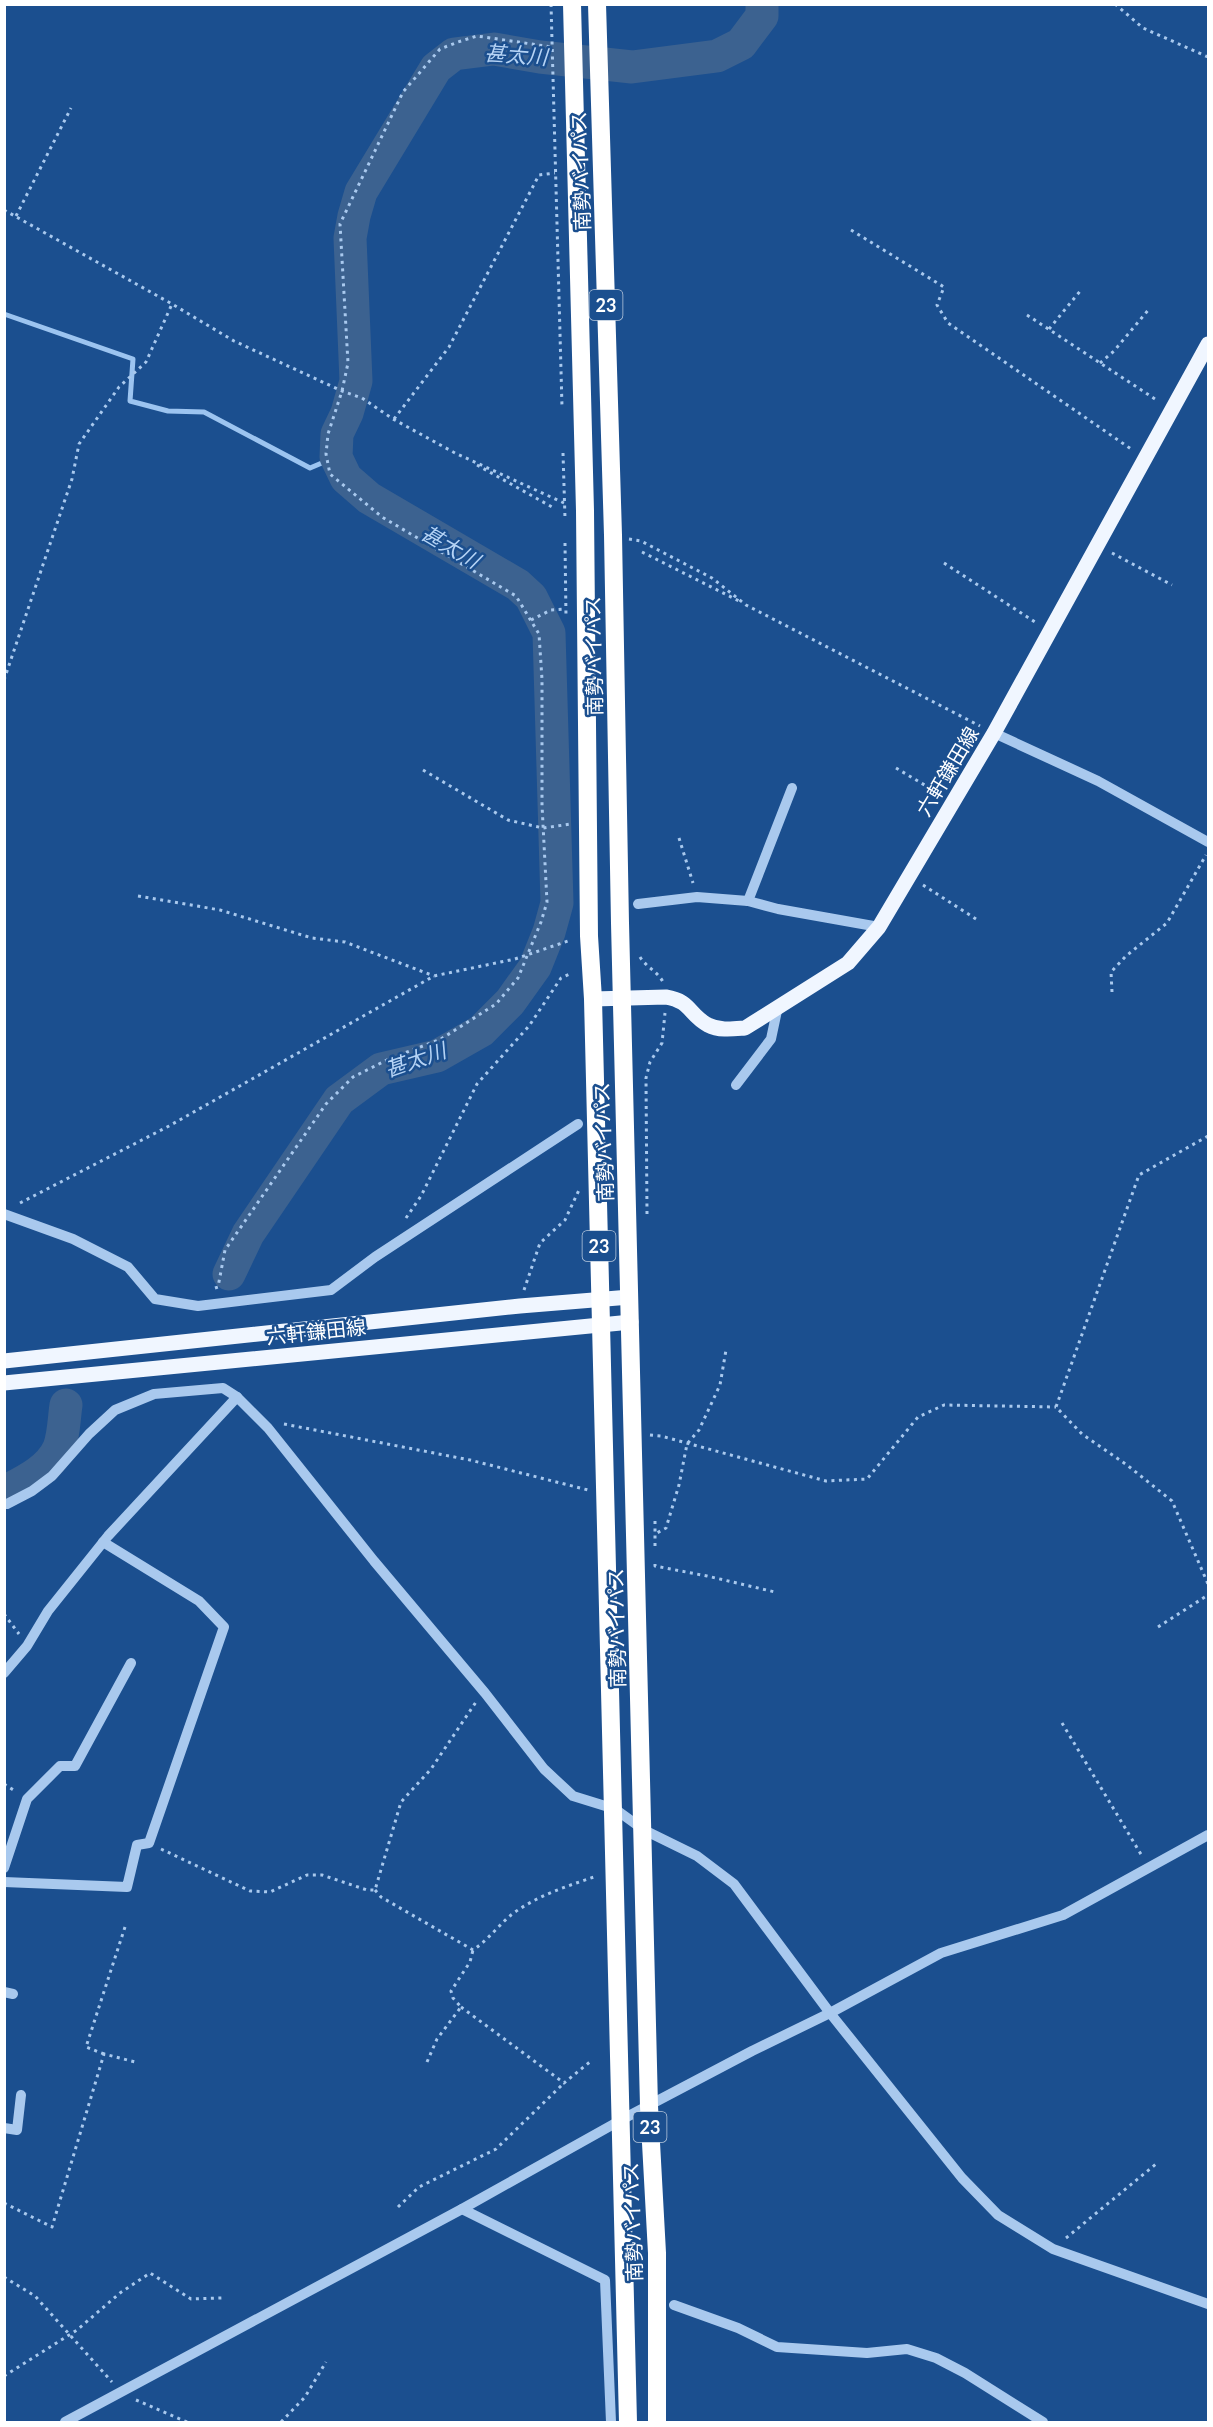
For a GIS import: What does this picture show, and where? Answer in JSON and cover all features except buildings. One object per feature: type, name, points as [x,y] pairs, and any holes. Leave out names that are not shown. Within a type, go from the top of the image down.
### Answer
[{"type":"highway","name":"南勢バイパス","points":[[572,4],[585,511],[589,936],[593,999],[615,1809],[628,2422]]},
{"type":"highway","name":"南勢バイパス","points":[[597,4],[613,536],[649,2106],[657,2253],[657,2422]]},
{"type":"main road","name":"六軒鎌田線","points":[[593,999],[666,997],[677,999],[687,1005],[708,1025],[725,1030],[745,1028],[848,963],[879,927],[994,733],[1209,344]]},
{"type":"main road","name":"六軒鎌田線","points":[[4,1360],[600,1299],[630,1298]]},
{"type":"main road","name":"六軒鎌田線","points":[[4,1383],[631,1322]]},
{"type":"street","points":[[994,733],[1098,781],[1209,842]]},
{"type":"street","points":[[748,901],[792,788]]},
{"type":"street","points":[[638,904],[697,897],[748,901],[778,909],[879,927]]},
{"type":"street","points":[[736,1085],[771,1039],[778,1006]]},
{"type":"street","points":[[5,1214],[73,1239],[128,1267],[155,1299],[198,1306],[331,1290],[375,1257],[578,1124]]},
{"type":"street","points":[[6,1501],[32,1491],[52,1476],[89,1434],[115,1410],[154,1394],[223,1388],[237,1397],[268,1428],[374,1561],[485,1693],[544,1769],[573,1796],[615,1809],[644,1830],[697,1856],[734,1884],[830,2013],[962,2178],[998,2215],[1053,2249],[1209,2304]]},
{"type":"street","points":[[4,1673],[27,1646],[48,1611],[103,1542],[237,1397]]},
{"type":"street","points":[[4,1882],[127,1887],[137,1845],[149,1843],[224,1627],[199,1601],[103,1542]]},
{"type":"street","points":[[4,1868],[27,1799],[60,1766],[75,1766],[131,1663]]},
{"type":"street","points":[[64,2422],[462,2209],[621,2120],[830,2013],[941,1953],[1062,1915],[1209,1835]]},
{"type":"street","points":[[4,2128],[17,2130],[21,2095]]},
{"type":"street","points":[[462,2209],[605,2280],[611,2422]]},
{"type":"street","points":[[674,2306],[738,2328],[777,2347],[867,2353],[907,2349],[936,2358],[965,2373],[1042,2422]]},
{"type":"path","points":[[551,4],[562,416]]},
{"type":"path","points":[[1115,4],[1143,28],[1209,57]]},
{"type":"path","points":[[208,1289],[218,1287],[225,1250],[326,1104],[353,1077],[389,1059],[441,1039],[496,1004],[518,978],[547,902],[539,634],[516,596],[382,517],[330,474],[327,454],[328,434],[342,391],[348,363],[340,224],[403,92],[440,50],[477,36],[552,47]]},
{"type":"path","points":[[16,216],[71,108]]},
{"type":"path","points":[[393,419],[449,347],[539,175],[555,173]]},
{"type":"path","points":[[4,210],[234,341],[362,398],[393,419],[552,507]]},
{"type":"path","points":[[851,230],[944,287],[937,305],[948,323],[1145,458]]},
{"type":"path","points":[[1049,329],[1081,290]]},
{"type":"path","points":[[4,680],[72,479],[80,444],[119,387],[146,362],[172,304]]},
{"type":"path","points":[[1100,363],[1114,351],[1150,308]]},
{"type":"path","points":[[1027,315],[1172,410]]},
{"type":"path","points":[[563,449],[565,520]]},
{"type":"path","points":[[455,453],[564,503]]},
{"type":"path","points":[[613,536],[640,541],[702,573],[746,605]]},
{"type":"path","points":[[566,540],[566,621]]},
{"type":"path","points":[[1098,545],[1173,585]]},
{"type":"path","points":[[642,552],[994,733]]},
{"type":"path","points":[[944,563],[1040,625],[1054,623]]},
{"type":"path","points":[[532,620],[551,610],[566,609]]},
{"type":"path","points":[[896,768],[953,802]]},
{"type":"path","points":[[423,770],[508,820],[544,827],[571,824],[572,835]]},
{"type":"path","points":[[679,838],[697,897]]},
{"type":"path","points":[[1112,992],[1111,972],[1126,956],[1167,923],[1209,851]]},
{"type":"path","points":[[909,876],[976,919]]},
{"type":"path","points":[[138,896],[220,910],[312,938],[345,942],[434,976]]},
{"type":"path","points":[[5,1214],[12,1208],[169,1126],[434,976],[529,954],[573,939]]},
{"type":"path","points":[[404,1221],[421,1196],[477,1084],[530,1026],[561,978],[574,973]]},
{"type":"path","points":[[647,1220],[646,1078],[650,1062],[663,1043],[666,997]]},
{"type":"path","points":[[1056,1407],[1139,1175],[1209,1136]]},
{"type":"path","points":[[655,1534],[666,1528],[680,1485],[687,1444],[699,1430],[720,1384],[726,1350]]},
{"type":"path","points":[[650,1446],[650,1434],[826,1481],[867,1479],[918,1417],[931,1409],[944,1405],[1056,1407],[1082,1434],[1127,1465],[1172,1501],[1209,1584]]},
{"type":"path","points":[[268,1428],[287,1423],[470,1460],[591,1491]]},
{"type":"path","points":[[654,1512],[655,1566],[775,1592]]},
{"type":"path","points":[[1158,1627],[1209,1595]]},
{"type":"path","points":[[4,1614],[27,1646]]},
{"type":"path","points":[[375,1890],[400,1802],[431,1769],[473,1705],[485,1693]]},
{"type":"path","points":[[1062,1723],[1149,1868]]},
{"type":"path","points":[[149,1843],[250,1891],[270,1892],[308,1875],[322,1875],[367,1890],[375,1890],[381,1897],[473,1950]]},
{"type":"path","points":[[564,2083],[461,2007],[453,1998],[451,1990],[470,1962],[473,1950],[512,1915],[555,1890],[601,1875]]},
{"type":"path","points":[[126,1927],[86,2047],[135,2062]]},
{"type":"path","points":[[427,2062],[437,2039],[461,2007]]},
{"type":"path","points":[[4,2203],[52,2226],[104,2054]]},
{"type":"path","points":[[398,2207],[419,2187],[496,2149],[564,2083],[591,2061]]},
{"type":"path","points":[[1053,2249],[1156,2164]]},
{"type":"path","points":[[4,2376],[70,2334],[120,2293],[150,2273],[191,2299],[222,2298]]},
{"type":"path","points":[[4,2277],[34,2296],[121,2392],[187,2422]]},
{"type":"path","points":[[281,2422],[305,2397],[326,2362]]},
{"type":"waterway","name":"甚太川","points":[[229,1274],[248,1234],[339,1100],[381,1069],[437,1056],[481,1031],[510,1002],[535,967],[549,932],[557,903],[549,633],[531,597],[518,585],[369,498],[346,478],[336,457],[337,434],[347,413],[356,381],[350,238],[361,192],[436,68],[454,54],[494,49],[540,57],[632,67],[717,56],[741,44],[762,16],[762,4]]},
{"type":"waterway","points":[[4,314],[133,359],[130,401],[168,411],[204,412],[310,468],[336,457]]},
{"type":"waterway","name":"甚太川","points":[[4,1492],[36,1474],[55,1456],[62,1438],[66,1405]]}]
